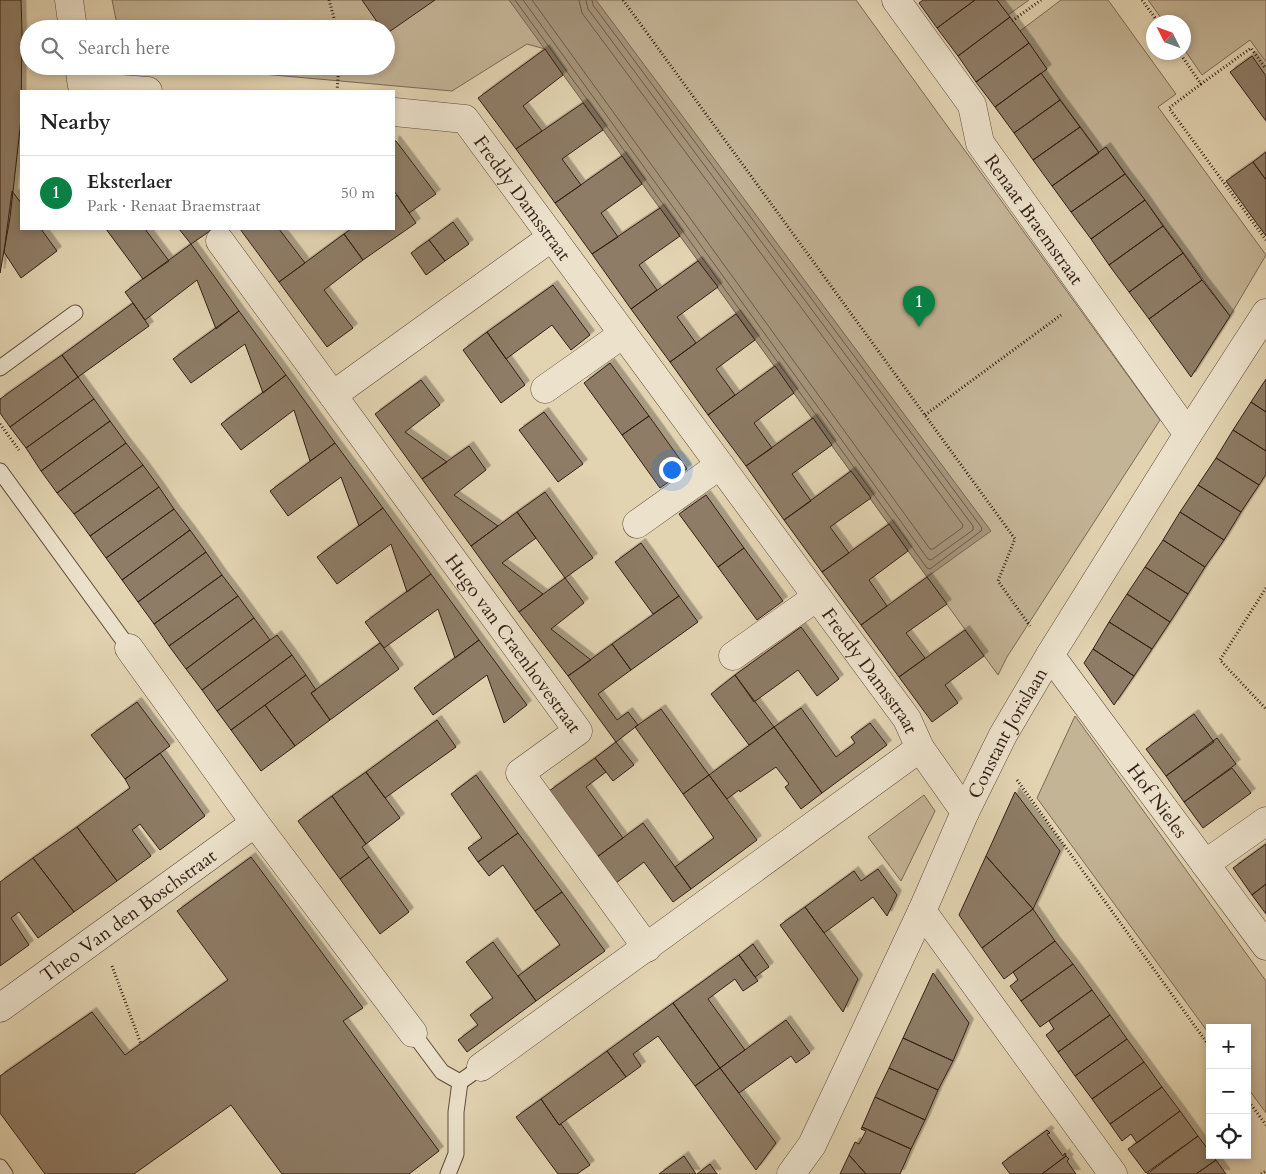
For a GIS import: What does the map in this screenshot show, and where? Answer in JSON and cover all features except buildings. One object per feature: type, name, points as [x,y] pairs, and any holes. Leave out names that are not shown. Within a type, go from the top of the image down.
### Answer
[{"type":"street","points":[[68,0],[71,20]]},
{"type":"street","name":"Renaat Braemstraat","points":[[896,0],[972,105],[980,144],[1188,434]]},
{"type":"street","points":[[80,75],[82,86],[135,90]]},
{"type":"street","name":"Freddy Damsstraat","points":[[395,112],[465,119],[907,719],[920,748]]},
{"type":"street","points":[[333,395],[552,237]]},
{"type":"street","name":"Hugo van Craenhovestraat","points":[[220,241],[578,731],[520,773],[647,948]]},
{"type":"street","name":"Constant Jorislaan","points":[[791,1174],[812,1145],[922,911],[965,812],[996,750],[1050,655],[1188,434],[1266,314]]},
{"type":"street","points":[[544,390],[623,334]]},
{"type":"street","points":[[638,524],[720,465]]},
{"type":"street","name":"Freddy Damsstraat","points":[[733,656],[817,597]]},
{"type":"street","points":[[129,648],[255,823],[412,1033]]},
{"type":"street","name":"Hof Nieles","points":[[1050,655],[1266,946]]},
{"type":"street","points":[[470,1075],[920,748],[965,812]]},
{"type":"street","points":[[1205,864],[1266,821]]},
{"type":"street","name":"Theo Van den Boschstraat","points":[[0,1008],[255,823]]},
{"type":"street","points":[[922,911],[1113,1174]]},
{"type":"lane","points":[[0,368],[75,313]]},
{"type":"lane","points":[[0,471],[129,648]]},
{"type":"lane","points":[[412,1033],[442,1072],[470,1075],[456,1112],[456,1154],[448,1174]]},
{"type":"lane","points":[[0,1167],[5,1174]]},
{"type":"path","points":[[329,0],[335,20]]},
{"type":"path","points":[[623,0],[1015,539],[998,581],[1050,655]]},
{"type":"path","points":[[1012,21],[1041,0]]},
{"type":"path","points":[[1142,0],[1153,15]]},
{"type":"path","points":[[1266,69],[1251,48],[1169,108],[1266,240]]},
{"type":"path","points":[[1184,60],[1201,84]]},
{"type":"path","points":[[337,90],[339,75]]},
{"type":"path","points":[[925,415],[1089,296]]},
{"type":"path","points":[[1266,588],[1220,660],[1266,709]]},
{"type":"path","points":[[996,750],[1206,1041]]},
{"type":"path","points":[[100,935],[141,1044]]},
{"type":"path","points":[[1251,1104],[1266,1125]]},
{"type":"path","points":[[1261,1174],[1266,1171]]},
{"type":"shaded area","points":[[112,0],[856,0],[1160,420],[1007,657],[998,675],[545,49],[527,44],[452,91],[273,75],[395,75],[395,20],[116,20]]},
{"type":"shaded area","points":[[997,0],[1029,0],[1008,15]]},
{"type":"shaded area","points":[[1061,0],[1108,0],[1146,53],[1146,60],[1151,60],[1176,94],[1158,107],[1266,255],[1230,316],[1106,147],[1099,152],[1041,73],[1047,69],[1020,31]]},
{"type":"shaded area","points":[[1148,0],[1266,0],[1266,62],[1250,40],[1202,75],[1191,59],[1191,15],[1159,15]]},
{"type":"shaded area","points":[[1075,716],[1266,981],[1266,1113],[1251,1092],[1251,1024],[1206,1024],[1206,1030],[1037,798]]},
{"type":"shaded area","points":[[924,795],[935,811],[901,881],[868,837]]},
{"type":"water","points":[[509,0],[596,0],[991,531],[927,577]]},
{"type":"place","name":"Eksterlaer","points":[[919,327]]}]
